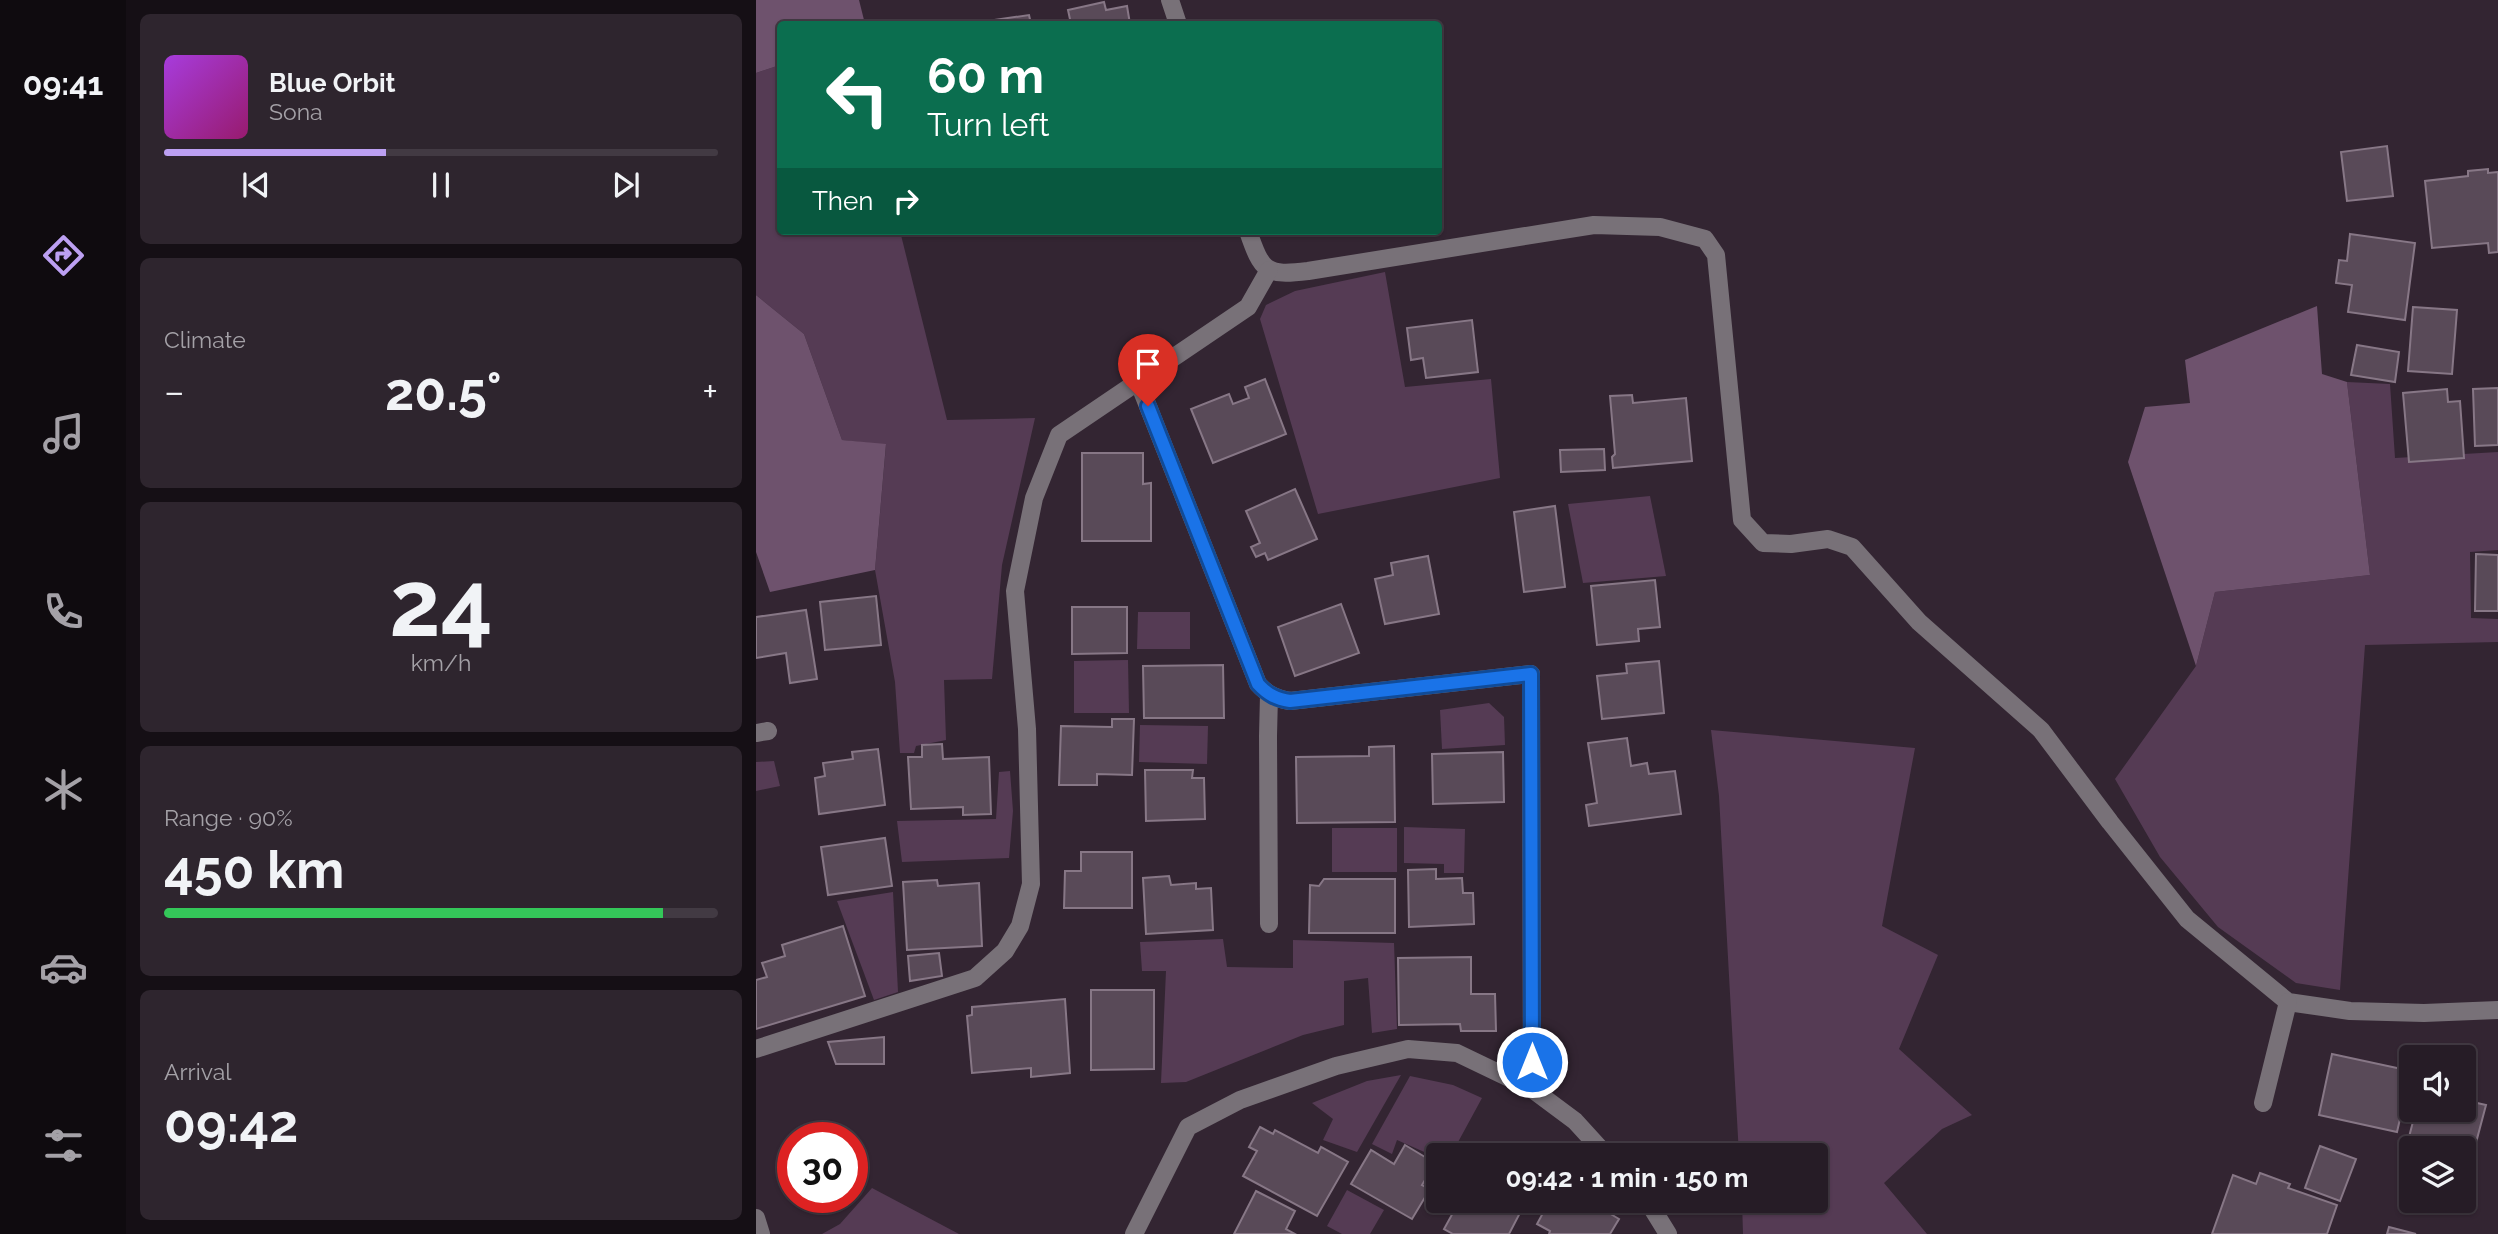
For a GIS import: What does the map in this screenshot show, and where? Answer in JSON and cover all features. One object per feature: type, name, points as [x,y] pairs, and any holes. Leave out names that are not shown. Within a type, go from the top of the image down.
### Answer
[{"type":"street","points":[[1170,0],[1177,21]]},
{"type":"street","points":[[1250,235],[1260,260],[1276,274],[1594,225],[1660,227],[1705,239],[1716,255],[1742,520],[1763,543],[1791,544],[1828,539],[1852,547],[1919,622],[2041,730],[2187,919],[2288,1002],[2350,1011],[2424,1013],[2498,1010]]},
{"type":"street","points":[[756,1049],[975,978],[1005,951],[1020,926],[1031,884],[1027,729],[1015,591],[1034,498],[1059,435],[1248,307],[1269,270]]},
{"type":"street","points":[[1138,381],[1258,684],[1269,695],[1290,701],[1531,674],[1532,1089]]},
{"type":"street","points":[[1269,695],[1269,924]]},
{"type":"street","points":[[2263,1103],[2288,1002]]},
{"type":"street","points":[[1134,1234],[1188,1127],[1240,1100],[1336,1066],[1408,1049],[1457,1053],[1532,1089],[1575,1121],[1595,1143]]},
{"type":"street","points":[[1655,1213],[1668,1234]]},
{"type":"street","points":[[756,1218],[761,1234]]},
{"type":"shaded area","points":[[756,0],[859,0],[864,21],[777,21],[777,66],[756,73]]},
{"type":"shaded area","points":[[777,66],[777,235],[901,235],[947,420],[1035,418],[1002,565],[992,679],[944,680],[946,740],[916,746],[914,753],[900,753],[895,682],[875,570],[886,445],[842,440],[804,334],[756,295],[756,73]]},
{"type":"shaded area","points":[[1385,272],[1405,387],[1491,379],[1500,478],[1318,514],[1260,319],[1266,305],[1295,291]]},
{"type":"shaded area","points":[[756,295],[804,334],[842,440],[886,444],[875,570],[770,592],[756,552]]},
{"type":"shaded area","points":[[2317,306],[2322,374],[2347,382],[2370,575],[2215,592],[2196,666],[2128,462],[2145,407],[2190,403],[2185,360]]},
{"type":"shaded area","points":[[2347,382],[2390,384],[2395,458],[2498,452],[2498,550],[2470,552],[2471,618],[2498,619],[2498,642],[2365,645],[2340,990],[2296,983],[2218,927],[2160,857],[2115,779],[2196,666],[2215,592],[2370,575]]},
{"type":"shaded area","points":[[1650,496],[1666,576],[1583,583],[1568,504]]},
{"type":"shaded area","points":[[1138,612],[1190,612],[1190,649],[1137,649]]},
{"type":"shaded area","points":[[1128,660],[1129,713],[1074,713],[1074,661]]},
{"type":"shaded area","points":[[1489,703],[1504,717],[1505,745],[1442,749],[1440,710]]},
{"type":"shaded area","points":[[1140,725],[1208,726],[1207,764],[1139,762]]},
{"type":"shaded area","points":[[1711,730],[1915,748],[1882,926],[1938,955],[1899,1049],[1972,1115],[1942,1129],[1884,1183],[1927,1234],[1743,1234],[1742,1213],[1828,1213],[1828,1143],[1738,1143],[1719,796]]},
{"type":"shaded area","points":[[774,761],[780,786],[756,791],[756,762]]},
{"type":"shaded area","points":[[1010,771],[1013,811],[1009,858],[902,862],[897,821],[996,819],[999,772]]},
{"type":"shaded area","points":[[1404,827],[1465,829],[1464,873],[1444,873],[1444,864],[1404,863]]},
{"type":"shaded area","points":[[1332,828],[1397,828],[1397,872],[1332,872]]},
{"type":"shaded area","points":[[893,892],[898,992],[874,1000],[837,901]]},
{"type":"shaded area","points":[[1223,939],[1227,967],[1293,968],[1293,940],[1394,943],[1397,1029],[1372,1033],[1368,978],[1344,981],[1344,1025],[1303,1035],[1186,1082],[1161,1083],[1166,971],[1142,971],[1140,942]]},
{"type":"shaded area","points":[[1401,1075],[1357,1152],[1323,1140],[1333,1119],[1312,1103],[1367,1081]]},
{"type":"shaded area","points":[[1410,1076],[1453,1085],[1482,1098],[1458,1143],[1426,1143],[1426,1153],[1397,1140],[1392,1154],[1372,1144]]},
{"type":"shaded area","points":[[872,1188],[959,1234],[822,1234],[840,1224],[850,1213],[868,1213],[868,1192]]},
{"type":"shaded area","points":[[1347,1190],[1384,1210],[1370,1234],[1342,1234],[1327,1226]]},
{"type":"building","points":[[1104,2],[1106,10],[1127,6],[1130,21],[1070,21],[1068,10]]},
{"type":"building","points":[[1029,15],[1030,21],[988,21]]},
{"type":"building","points":[[2387,146],[2393,196],[2347,201],[2341,152]]},
{"type":"building","points":[[2488,169],[2488,173],[2498,172],[2498,252],[2489,253],[2488,243],[2432,248],[2425,181],[2468,176],[2468,171]]},
{"type":"building","points":[[2350,234],[2415,243],[2405,320],[2348,312],[2352,285],[2336,283],[2339,260],[2347,261]]},
{"type":"building","points":[[2413,307],[2457,310],[2452,374],[2408,371]]},
{"type":"building","points":[[1472,320],[1478,372],[1426,378],[1423,358],[1411,360],[1407,328]]},
{"type":"building","points":[[2357,345],[2399,352],[2395,382],[2351,375]]},
{"type":"building","points":[[1265,379],[1286,434],[1213,463],[1191,409],[1229,394],[1233,404],[1249,398],[1245,387]]},
{"type":"building","points":[[2498,388],[2498,445],[2475,446],[2473,389]]},
{"type":"building","points":[[2447,389],[2448,402],[2460,401],[2464,458],[2409,462],[2403,393]]},
{"type":"building","points":[[1632,395],[1633,403],[1686,398],[1692,461],[1613,468],[1612,457],[1615,454],[1610,396]]},
{"type":"building","points":[[1604,449],[1605,470],[1561,472],[1560,450]]},
{"type":"building","points":[[1082,453],[1143,453],[1143,484],[1151,483],[1151,541],[1082,541]]},
{"type":"building","points":[[1295,489],[1317,539],[1268,560],[1265,553],[1256,557],[1251,547],[1260,543],[1246,511]]},
{"type":"building","points":[[1555,506],[1565,587],[1524,592],[1514,512]]},
{"type":"building","points":[[2476,554],[2498,555],[2498,611],[2475,611]]},
{"type":"building","points":[[1428,556],[1439,614],[1385,624],[1375,579],[1393,575],[1391,563]]},
{"type":"building","points":[[1655,580],[1660,627],[1638,629],[1639,641],[1597,645],[1591,586]]},
{"type":"building","points":[[876,596],[881,645],[825,650],[820,602]]},
{"type":"building","points":[[1341,604],[1359,653],[1295,676],[1278,627]]},
{"type":"building","points":[[1072,607],[1127,607],[1127,653],[1072,654]]},
{"type":"building","points":[[806,610],[817,679],[790,683],[786,653],[756,658],[756,617]]},
{"type":"building","points":[[1659,661],[1664,713],[1602,719],[1597,676],[1627,673],[1626,664]]},
{"type":"building","points":[[1223,665],[1224,718],[1144,718],[1143,666]]},
{"type":"building","points":[[1112,719],[1134,719],[1132,775],[1097,774],[1097,785],[1059,785],[1061,726],[1112,727]]},
{"type":"building","points":[[1627,738],[1631,766],[1647,763],[1649,774],[1675,771],[1681,814],[1589,826],[1586,805],[1597,803],[1588,743]]},
{"type":"building","points":[[942,744],[943,759],[989,757],[991,814],[963,815],[963,807],[911,809],[908,757],[922,757],[922,745]]},
{"type":"building","points":[[1394,746],[1395,822],[1297,823],[1296,757],[1369,756],[1369,747]]},
{"type":"building","points":[[878,749],[885,805],[819,814],[815,778],[825,776],[823,763],[853,759],[852,752]]},
{"type":"building","points":[[1503,752],[1504,802],[1433,804],[1432,754]]},
{"type":"building","points":[[1145,770],[1193,770],[1192,778],[1204,778],[1205,819],[1146,821]]},
{"type":"building","points":[[885,838],[892,886],[828,895],[821,847]]},
{"type":"building","points":[[1081,852],[1132,852],[1132,908],[1064,908],[1065,871],[1081,871]]},
{"type":"building","points":[[1436,869],[1436,879],[1462,878],[1463,893],[1473,893],[1474,924],[1409,927],[1408,870]]},
{"type":"building","points":[[1169,876],[1171,885],[1196,883],[1196,889],[1211,888],[1213,930],[1146,934],[1143,878]]},
{"type":"building","points":[[1324,879],[1395,879],[1395,933],[1309,933],[1310,885],[1319,886]]},
{"type":"building","points":[[937,880],[938,886],[979,883],[982,946],[907,950],[903,882]]},
{"type":"building","points":[[843,926],[865,996],[756,1029],[756,980],[767,977],[762,963],[785,956],[782,945]]},
{"type":"building","points":[[939,953],[942,976],[910,981],[908,956]]},
{"type":"building","points":[[1471,957],[1471,994],[1495,994],[1496,1031],[1461,1031],[1460,1024],[1399,1025],[1398,958]]},
{"type":"building","points":[[1091,990],[1154,990],[1154,1069],[1091,1070]]},
{"type":"building","points":[[1065,999],[1070,1073],[1031,1077],[1031,1068],[972,1073],[967,1016],[972,1015],[972,1007]]},
{"type":"building","points":[[884,1037],[884,1064],[836,1064],[828,1042]]},
{"type":"building","points":[[2332,1054],[2399,1068],[2397,1132],[2319,1115]]},
{"type":"building","points":[[2476,1103],[2486,1105],[2476,1143],[2476,1136],[2409,1136],[2413,1122],[2476,1122]]},
{"type":"building","points":[[1260,1127],[1273,1134],[1275,1130],[1318,1153],[1321,1147],[1348,1162],[1317,1216],[1243,1176],[1257,1151],[1249,1147]]},
{"type":"building","points":[[1405,1145],[1426,1158],[1426,1178],[1422,1185],[1426,1187],[1426,1196],[1412,1219],[1351,1184],[1371,1150],[1394,1164]]},
{"type":"building","points":[[2320,1146],[2356,1159],[2340,1201],[2305,1188]]},
{"type":"building","points":[[2260,1173],[2290,1184],[2288,1188],[2337,1205],[2327,1234],[2212,1234],[2233,1175],[2256,1184]]},
{"type":"building","points":[[1256,1191],[1295,1211],[1286,1229],[1295,1234],[1234,1234]]},
{"type":"building","points":[[1453,1213],[1520,1213],[1509,1234],[1453,1234],[1444,1229]]},
{"type":"building","points":[[1543,1213],[1609,1213],[1619,1219],[1610,1234],[1549,1234],[1550,1231],[1537,1224]]},
{"type":"building","points":[[2389,1227],[2416,1234],[2387,1234]]},
{"type":"route","points":[[1148,406],[1258,684],[1269,695],[1290,701],[1531,674],[1532,1062]]}]
